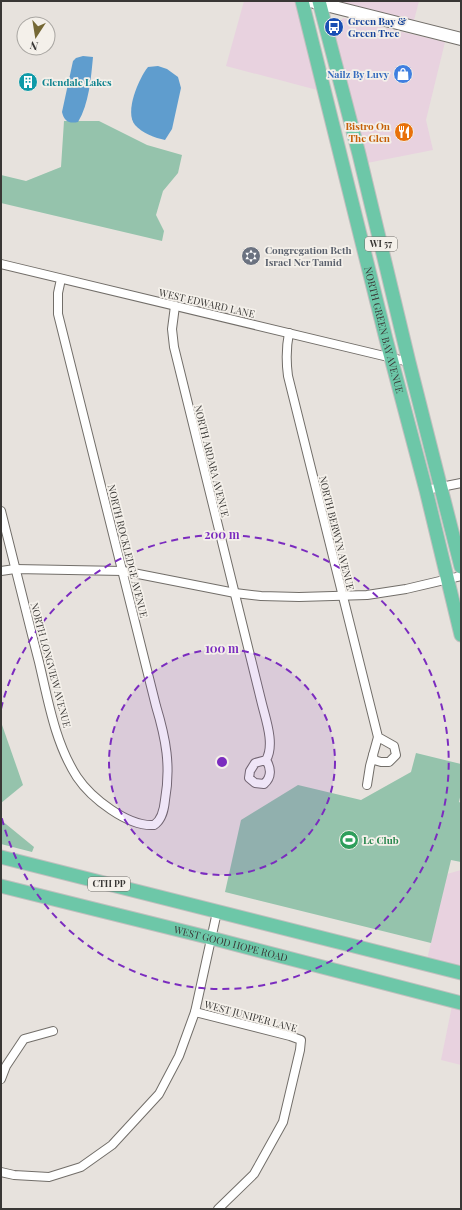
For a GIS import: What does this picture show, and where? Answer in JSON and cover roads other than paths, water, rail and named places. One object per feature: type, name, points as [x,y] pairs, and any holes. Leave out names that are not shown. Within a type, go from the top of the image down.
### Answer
[{"type":"main road","name":"NORTH GREEN BAY AVENUE","points":[[302,1],[391,358],[426,490],[461,635]]},
{"type":"main road","name":"NORTH GREEN BAY AVENUE","points":[[316,2],[359,154],[409,362],[461,567]]},
{"type":"main road","name":"CTH PP","points":[[1,857],[461,973]]},
{"type":"main road","name":"WEST GOOD HOPE ROAD","points":[[1,886],[211,938],[461,1003]]},
{"type":"street","points":[[316,2],[461,39]]},
{"type":"street","name":"WEST EDWARD LANE","points":[[1,264],[409,362]]},
{"type":"street","name":"NORTH ROCKLEDGE AVENUE","points":[[61,279],[58,293],[58,314],[164,733],[168,777],[160,820],[154,825]]},
{"type":"street","name":"NORTH ARDARA AVENUE","points":[[175,306],[172,329],[174,347],[266,723],[269,740],[269,750],[266,760]]},
{"type":"street","name":"NORTH BERWYN AVENUE","points":[[290,333],[286,349],[288,376],[378,737],[370,766],[367,785]]},
{"type":"street","points":[[426,490],[461,483]]},
{"type":"street","name":"NORTH LONGVIEW AVENUE","points":[[1,511],[52,717],[76,776],[84,787],[110,808],[129,820],[154,825]]},
{"type":"street","points":[[1,571],[15,569],[123,571],[235,592],[269,596],[368,595],[406,589],[461,576]]},
{"type":"street","points":[[373,755],[374,760],[377,762],[392,760],[396,755],[394,746],[378,737]]},
{"type":"street","points":[[1,1172],[14,1176],[49,1177],[81,1167],[112,1145],[159,1094],[179,1056],[195,1012],[217,912]]},
{"type":"street","name":"WEST JUNIPER LANE","points":[[195,1012],[301,1040],[283,1122],[254,1174],[218,1209]]},
{"type":"street","points":[[1,1079],[6,1066],[24,1039],[53,1031]]},
{"type":"water","points":[[83,56],[93,57],[89,91],[82,115],[78,122],[72,123],[64,118],[62,112],[73,61],[76,58]]},
{"type":"water","points":[[158,66],[167,69],[178,77],[181,88],[172,129],[165,140],[149,135],[138,128],[132,119],[131,112],[134,95],[144,72],[148,67]]},
{"type":"place","name":"Green Bay & Green Tree","points":[[334,27]]},
{"type":"place","name":"Nailz By Luvy","points":[[403,74]]},
{"type":"place","name":"Glendale Lakes","points":[[28,82]]},
{"type":"place","name":"Bistro On The Glen","points":[[404,132]]},
{"type":"place","name":"Congregation Beth Israel Ner Tamid","points":[[251,256]]},
{"type":"place","name":"Le Club","points":[[349,840]]}]
